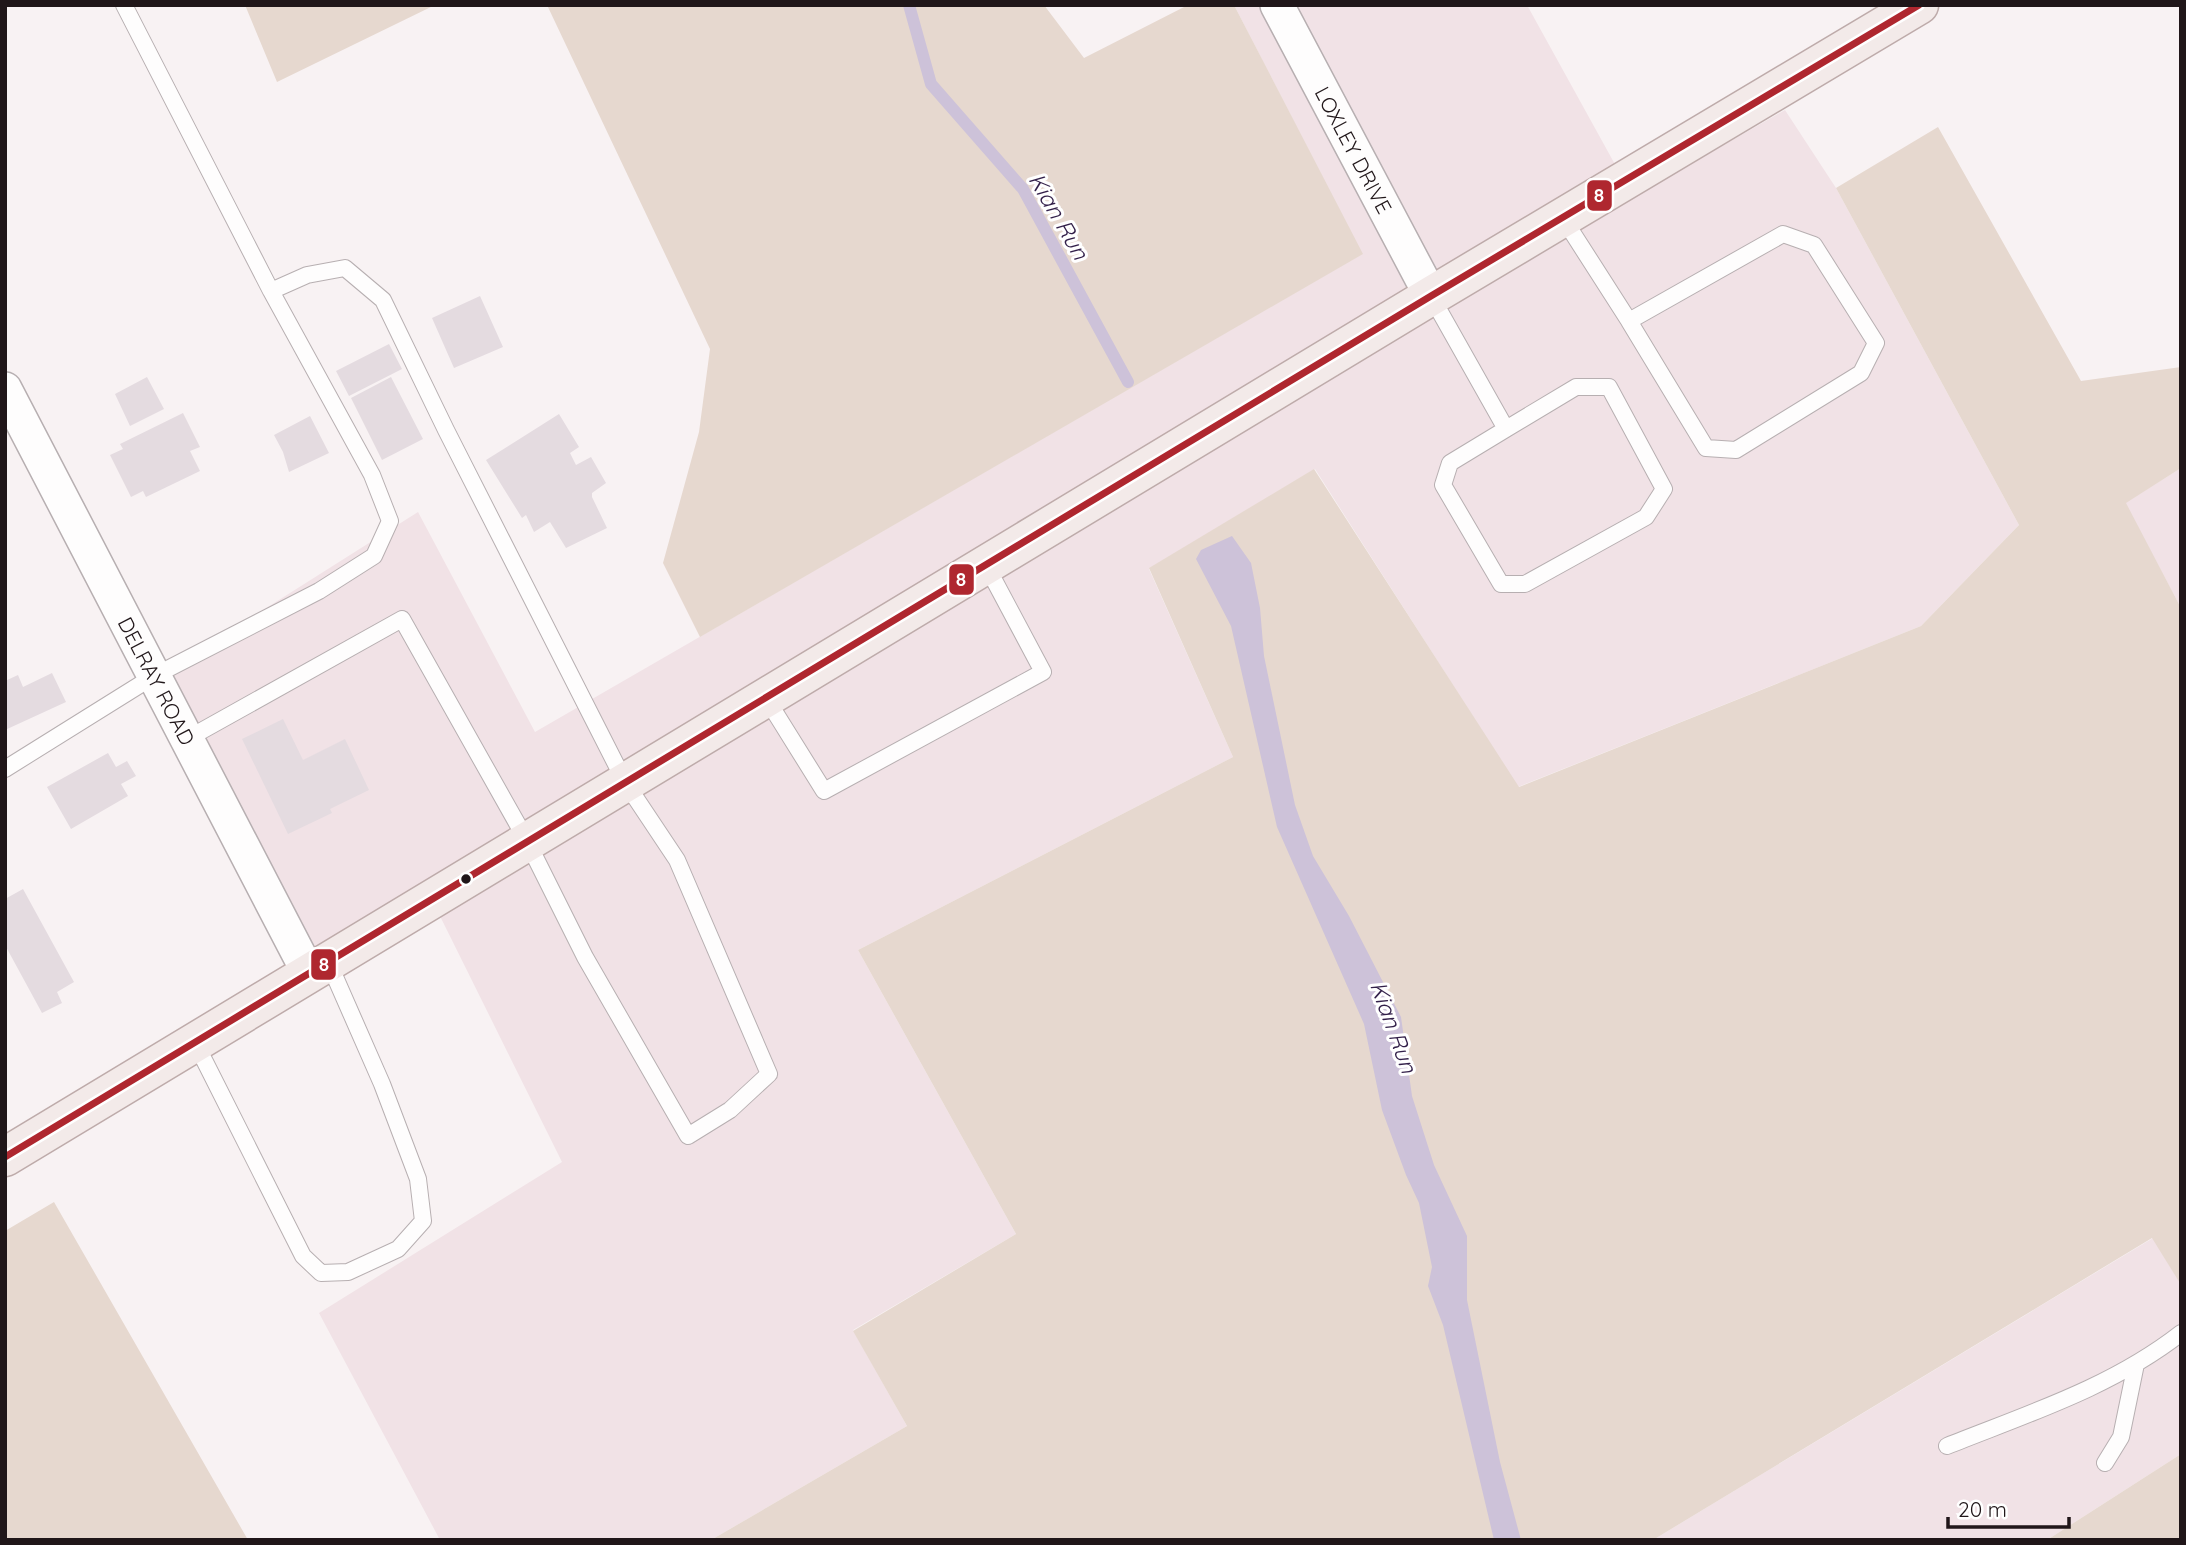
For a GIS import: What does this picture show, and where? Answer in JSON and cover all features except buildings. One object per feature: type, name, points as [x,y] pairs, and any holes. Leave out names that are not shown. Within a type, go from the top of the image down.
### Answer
[{"type":"main road","points":[[5,1157],[1431,296],[1919,5]]},
{"type":"street","name":"LOXLEY DRIVE","points":[[1277,5],[1431,296]]},
{"type":"street","name":"DELRAY ROAD","points":[[5,389],[187,739],[318,966]]},
{"type":"lane","points":[[5,769],[154,676],[318,591],[374,556],[390,521],[372,475],[271,291],[124,5]]},
{"type":"lane","points":[[1563,218],[1706,448],[1736,450],[1782,422],[1861,373],[1876,343],[1814,245],[1783,234],[1629,321]]},
{"type":"lane","points":[[187,739],[402,619],[527,841],[585,957],[688,1136],[730,1110],[769,1074],[677,860],[625,782],[383,300],[345,268],[307,275],[271,291]]},
{"type":"lane","points":[[1431,296],[1506,429]]},
{"type":"lane","points":[[1576,387],[1609,387],[1664,489],[1646,517],[1525,584],[1501,584],[1443,485],[1450,463],[1506,429],[1576,387]]},
{"type":"lane","points":[[766,698],[824,791],[1043,672],[986,565]]},
{"type":"lane","points":[[195,1042],[303,1256],[321,1273],[348,1272],[398,1249],[423,1221],[418,1179],[382,1084],[318,966]]},
{"type":"lane","points":[[1947,1446],[2070,1397],[2148,1359],[2181,1333]]},
{"type":"lane","points":[[2105,1463],[2121,1437],[2136,1364]]},
{"type":"shaded area","points":[[245,5],[435,5],[277,82]]},
{"type":"shaded area","points":[[547,5],[1044,5],[1084,58],[1188,5],[1234,5],[1363,254],[700,637],[663,563],[699,432],[710,349]]},
{"type":"shaded area","points":[[1234,5],[1527,5],[1633,197],[1785,110],[1836,188],[2019,525],[1921,626],[1518,787],[1315,469],[1149,569],[1233,757],[858,950],[1016,1234],[853,1330],[907,1426],[711,1540],[440,1540],[319,1313],[562,1162],[434,904],[311,978],[157,677],[418,512],[535,732],[1362,254]]},
{"type":"shaded area","points":[[1938,127],[2081,381],[2181,367],[2181,468],[2126,503],[2181,608],[2181,1285],[2152,1238],[1653,1540],[711,1540],[907,1426],[853,1331],[1016,1234],[858,950],[1233,757],[1149,568],[1314,469],[1519,787],[1921,626],[2019,525],[1836,188]]},
{"type":"shaded area","points":[[2181,468],[2181,608],[2125,503]]},
{"type":"shaded area","points":[[54,1202],[248,1540],[5,1540],[5,1231]]},
{"type":"shaded area","points":[[2153,1238],[2181,1285],[2181,1454],[2047,1540],[1653,1540]]},
{"type":"shaded area","points":[[2181,1454],[2181,1540],[2047,1540]]},
{"type":"water","points":[[1232,536],[1251,563],[1260,608],[1264,656],[1295,805],[1313,856],[1349,916],[1401,1017],[1412,1096],[1434,1165],[1467,1236],[1467,1300],[1500,1462],[1521,1540],[1494,1540],[1443,1325],[1428,1286],[1432,1267],[1419,1203],[1382,1110],[1364,1024],[1277,827],[1231,626],[1196,559],[1201,550]]},
{"type":"waterway","name":"Kian Run","points":[[909,5],[931,84],[1023,189],[1128,382]]},
{"type":"transit line","name":"8","points":[[5,1157],[1431,296],[1919,5]]}]
